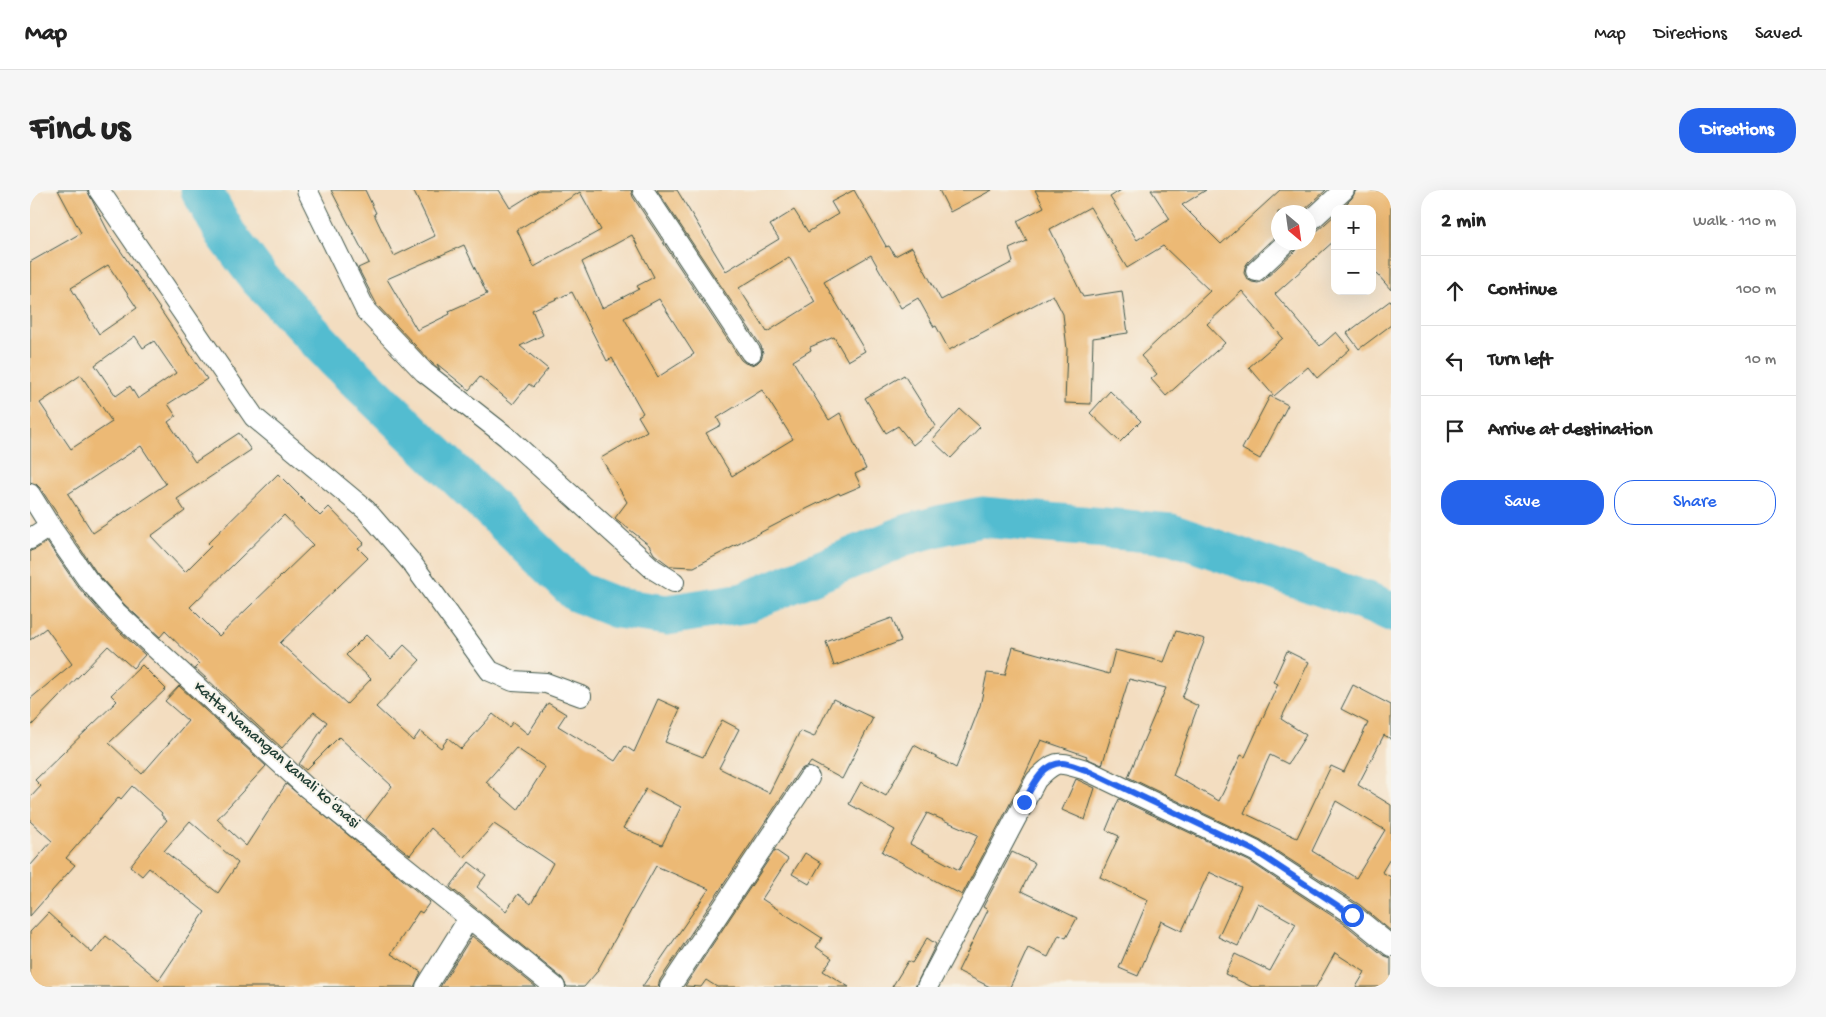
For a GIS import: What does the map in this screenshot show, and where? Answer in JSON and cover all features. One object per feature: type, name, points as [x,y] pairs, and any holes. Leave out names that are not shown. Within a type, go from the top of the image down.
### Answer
[{"type":"street","points":[[99,190],[254,417],[366,510],[410,562],[490,672],[513,681],[546,683],[581,696]]},
{"type":"street","points":[[307,190],[366,310],[424,372],[507,438],[653,568],[674,582]]},
{"type":"street","points":[[643,190],[752,353]]},
{"type":"street","points":[[1316,216],[1344,190]]},
{"type":"street","points":[[1256,271],[1278,250]]},
{"type":"street","name":"Katta Namangan kanali koʻchasi","points":[[30,494],[87,579],[116,612],[306,787],[555,987]]},
{"type":"street","points":[[30,539],[50,526]]},
{"type":"street","points":[[927,987],[1036,780],[1051,765],[1063,763],[1086,770],[1255,851],[1352,915],[1391,946]]},
{"type":"street","points":[[670,987],[809,778]]},
{"type":"street","points":[[426,987],[469,918]]},
{"type":"building","points":[[58,190],[87,190],[110,235],[207,379],[168,404],[176,416],[168,422],[195,462],[239,433],[251,450],[177,499],[185,511],[151,536],[185,572],[211,546],[208,543],[278,474],[320,516],[329,507],[364,543],[358,548],[368,558],[280,643],[347,704],[371,679],[346,655],[366,635],[391,659],[404,645],[420,660],[376,707],[413,741],[420,731],[441,748],[448,738],[461,749],[493,714],[509,727],[513,722],[528,734],[548,703],[566,714],[558,726],[615,761],[625,746],[634,752],[658,699],[680,709],[665,742],[703,757],[722,720],[739,729],[719,768],[769,793],[800,731],[814,737],[833,699],[873,718],[842,779],[811,762],[799,771],[660,980],[658,987],[642,987],[709,889],[656,866],[596,973],[584,987],[567,987],[562,978],[450,887],[469,862],[486,875],[477,887],[506,911],[518,894],[531,904],[553,863],[494,824],[464,858],[431,828],[410,855],[366,820],[392,786],[339,737],[306,770],[299,764],[327,722],[314,712],[282,748],[195,668],[199,664],[165,631],[160,637],[124,604],[96,572],[40,488],[30,482],[30,262],[81,233]],"holes":[[[108,265],[137,308],[99,334],[71,288]],[[135,336],[143,348],[154,341],[176,373],[138,399],[130,386],[116,396],[95,365]],[[81,375],[112,422],[71,449],[40,403]],[[141,446],[166,484],[93,533],[68,494]],[[284,515],[313,545],[219,636],[190,607]],[[516,748],[545,767],[518,810],[486,782]],[[646,789],[681,807],[662,845],[623,828]]]},
{"type":"building","points":[[331,190],[365,190],[394,256],[435,236],[413,190],[499,190],[510,208],[539,190],[631,190],[633,197],[741,360],[751,365],[761,359],[763,353],[761,346],[657,190],[677,190],[726,271],[779,239],[770,225],[794,210],[808,232],[838,214],[831,202],[854,190],[885,247],[889,246],[895,256],[912,247],[941,300],[1013,262],[1009,249],[1027,241],[1017,221],[1044,207],[1035,190],[1121,190],[1110,197],[1137,240],[1170,219],[1151,190],[1206,190],[1182,205],[1221,244],[1280,190],[1326,190],[1310,205],[1271,205],[1271,241],[1248,262],[1244,273],[1247,279],[1258,283],[1264,280],[1295,250],[1316,250],[1316,232],[1331,219],[1331,244],[1275,294],[1320,346],[1336,332],[1350,349],[1317,378],[1308,367],[1274,396],[1249,367],[1283,338],[1242,291],[1207,324],[1225,343],[1166,396],[1151,379],[1157,374],[1141,356],[1210,291],[1163,246],[1127,268],[1090,207],[1050,229],[1083,297],[1122,291],[1128,333],[1093,338],[1091,404],[1065,403],[1067,349],[1063,314],[1053,295],[949,350],[918,298],[901,308],[871,255],[824,282],[865,351],[848,361],[834,337],[810,347],[811,350],[793,361],[829,420],[840,413],[866,469],[855,474],[861,486],[840,495],[839,493],[694,567],[670,566],[654,554],[649,545],[615,518],[627,502],[601,458],[647,431],[638,416],[643,413],[612,358],[607,361],[572,292],[532,310],[543,335],[520,346],[548,369],[533,387],[529,384],[513,404],[480,377],[469,390],[437,364],[440,370],[432,363],[377,305],[358,268],[369,263]],"holes":[[[580,192],[601,230],[534,267],[517,230]],[[632,235],[654,277],[637,286],[639,289],[602,308],[582,262]],[[464,245],[487,294],[449,311],[450,314],[417,330],[387,279]],[[789,257],[815,302],[767,332],[739,288]],[[659,299],[694,354],[658,377],[624,318]],[[762,390],[793,439],[732,476],[706,433],[721,425],[717,418]]]},
{"type":"building","points":[[939,190],[992,190],[950,212]]},
{"type":"building","points":[[1356,190],[1391,190],[1391,290],[1376,273],[1376,205],[1345,205],[1352,198]]},
{"type":"building","points":[[1391,300],[1391,325],[1359,349],[1347,333]]},
{"type":"building","points":[[904,375],[936,426],[913,445],[898,426],[886,433],[865,398]]},
{"type":"building","points":[[1110,391],[1141,421],[1120,442],[1090,413]]},
{"type":"building","points":[[1270,396],[1288,405],[1260,459],[1242,449]]},
{"type":"building","points":[[960,409],[980,427],[951,458],[932,440]]},
{"type":"building","points":[[47,542],[78,587],[108,621],[145,655],[133,668],[108,646],[30,727],[30,699],[72,664],[46,628],[30,640],[30,551]]},
{"type":"building","points":[[892,618],[901,641],[834,666],[826,642]]},
{"type":"building","points":[[1176,631],[1205,639],[1182,698],[1198,706],[1173,775],[1219,801],[1241,755],[1245,757],[1278,684],[1273,682],[1287,651],[1309,662],[1281,719],[1306,735],[1288,764],[1270,755],[1244,813],[1297,838],[1331,766],[1344,772],[1368,723],[1341,709],[1353,685],[1391,705],[1391,739],[1384,735],[1358,785],[1391,805],[1391,857],[1382,872],[1391,877],[1391,931],[1360,905],[1261,841],[1128,777],[1166,688],[1129,679],[1102,765],[1086,758],[1087,756],[1041,740],[1022,781],[962,895],[882,852],[895,830],[849,804],[861,782],[886,796],[914,745],[956,768],[980,706],[987,673],[1005,675],[1013,647],[1109,674],[1115,650],[1164,662]],"holes":[[[1336,801],[1385,830],[1356,878],[1312,851]],[[927,813],[978,835],[959,870],[910,844]]]},
{"type":"building","points":[[142,665],[166,689],[109,743],[142,774],[188,721],[165,701],[179,686],[266,766],[217,819],[246,846],[286,784],[430,902],[422,913],[419,911],[391,954],[421,972],[414,987],[30,987],[30,932],[48,913],[92,953],[106,936],[159,980],[205,912],[149,868],[142,876],[130,866],[167,820],[161,815],[162,813],[132,786],[121,799],[119,797],[66,858],[75,865],[30,916],[30,866],[52,841],[30,821],[30,798],[41,786],[35,780],[117,701],[111,695]],"holes":[[[190,821],[238,863],[218,893],[164,851]]]},
{"type":"building","points":[[1076,779],[1095,788],[1085,820],[1062,810]]},
{"type":"building","points":[[1119,799],[1249,861],[1346,925],[1383,955],[1391,958],[1391,987],[1356,987],[1365,972],[1335,953],[1316,987],[1252,987],[1225,974],[1235,954],[1270,971],[1296,924],[1258,903],[1238,946],[1218,937],[1241,887],[1209,872],[1182,931],[1161,921],[1138,976],[1119,968],[1148,900],[1100,877],[1119,836],[1106,830]]},
{"type":"building","points":[[775,850],[788,859],[762,899],[822,938],[816,947],[832,958],[823,971],[849,987],[717,987],[706,980],[701,987],[685,986]]},
{"type":"building","points":[[1012,852],[1035,863],[1021,891],[1077,918],[1066,938],[1059,935],[1048,957],[1028,948],[1010,987],[990,987],[958,971],[988,910],[983,907]]},
{"type":"building","points":[[805,853],[821,863],[809,884],[792,874]]},
{"type":"building","points":[[472,936],[536,987],[440,987]]},
{"type":"building","points":[[927,938],[936,944],[915,987],[892,987],[908,961],[912,963]]},
{"type":"waterway","points":[[201,190],[226,234],[259,278],[335,358],[577,592],[617,608],[667,615],[744,603],[909,534],[982,517],[1171,534],[1373,604],[1391,612]]},
{"type":"waterway","points":[[1373,604],[1391,604]]},
{"type":"route","points":[[1024,802],[1036,780],[1051,765],[1063,763],[1086,770],[1255,851],[1352,915]]}]
